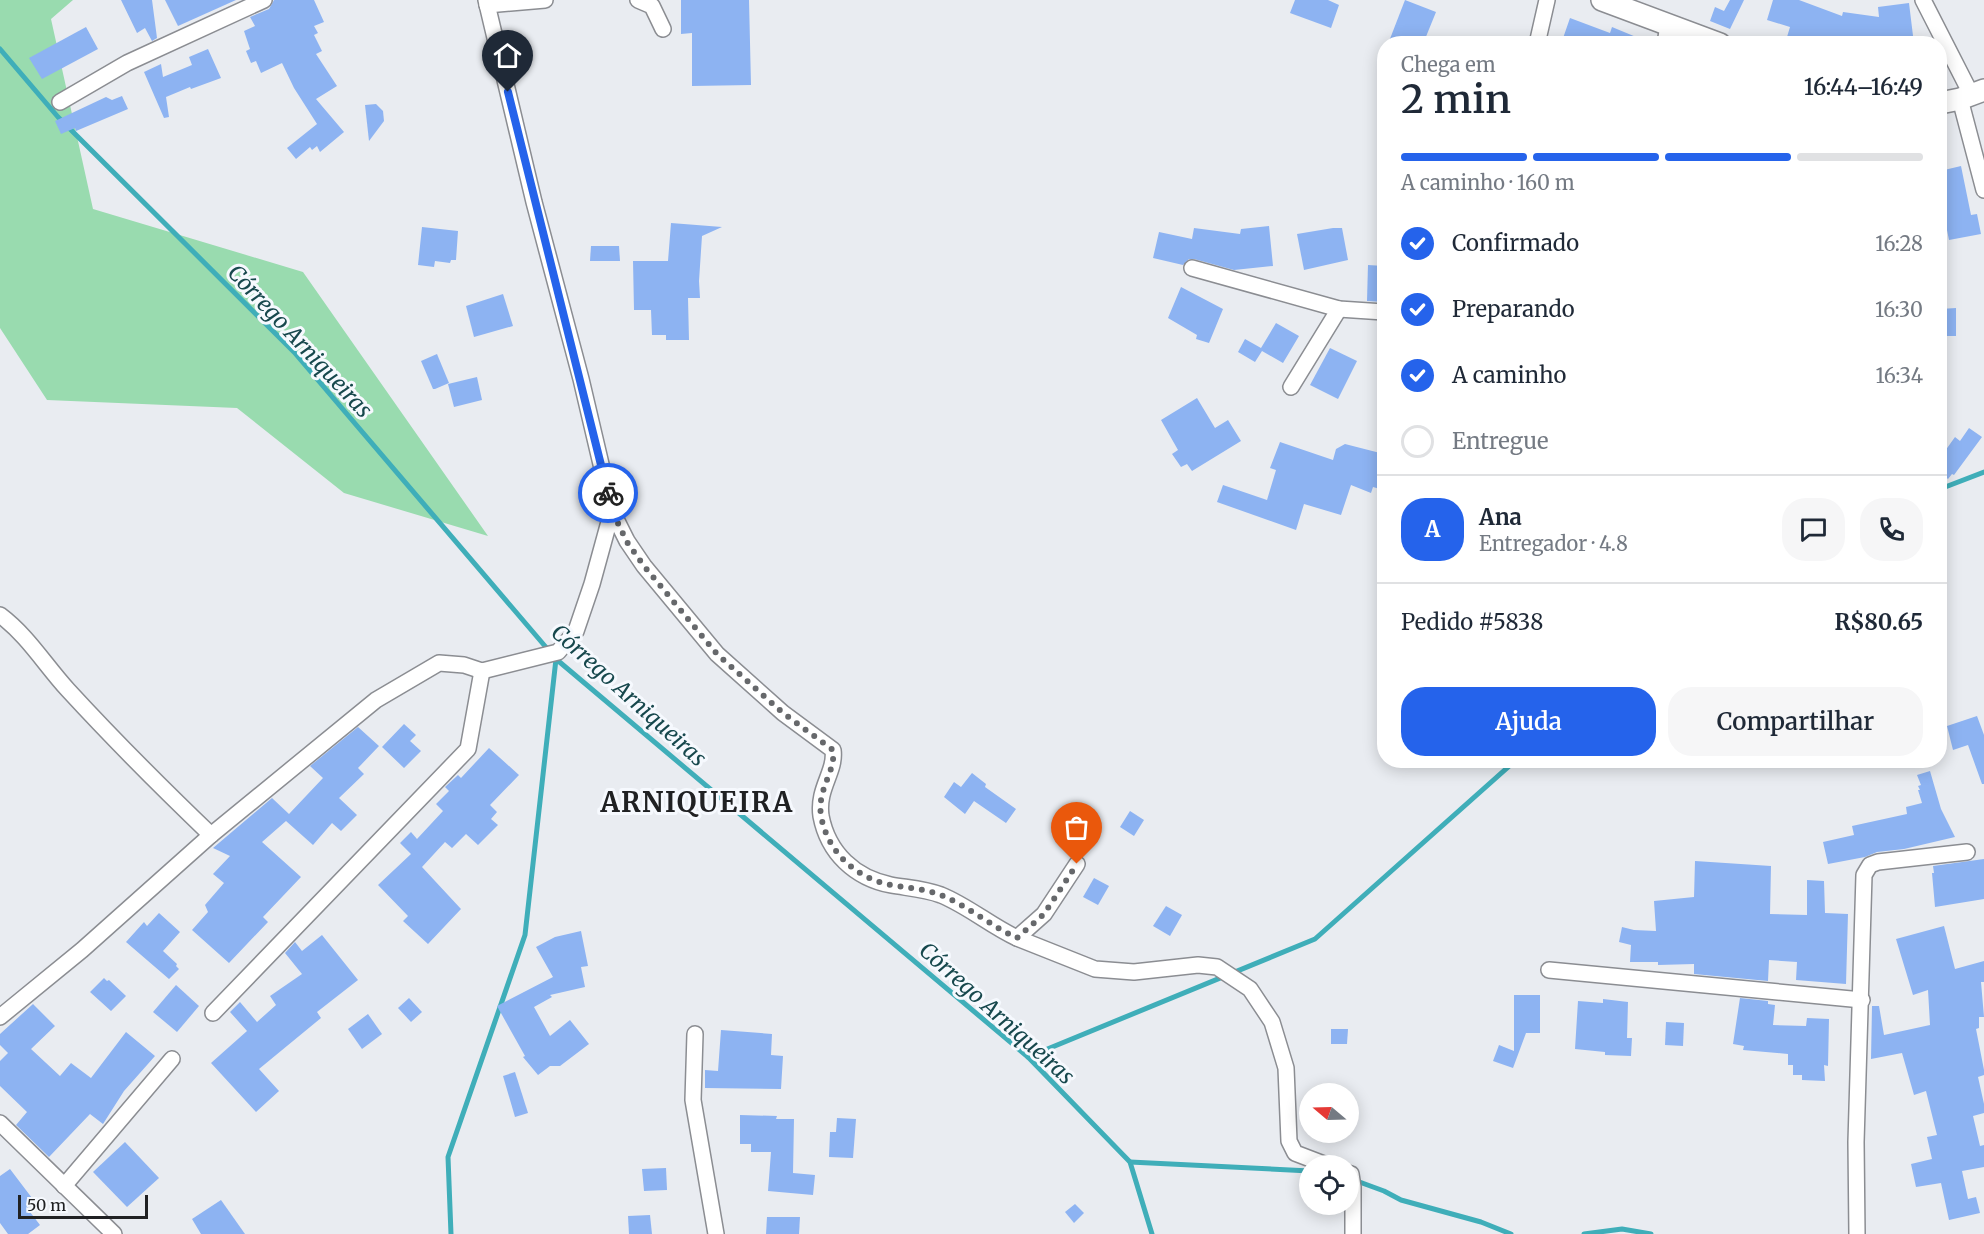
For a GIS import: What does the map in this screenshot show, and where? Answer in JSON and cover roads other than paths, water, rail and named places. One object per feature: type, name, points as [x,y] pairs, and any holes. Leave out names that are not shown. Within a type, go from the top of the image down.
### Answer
[{"type":"street","points":[[60,102],[127,63],[264,0]]},
{"type":"street","points":[[545,0],[486,2],[612,511],[627,542],[717,654],[783,713],[833,750],[832,765],[822,791],[822,818],[828,838],[849,867],[867,878],[940,895],[1017,938],[1095,969],[1134,972],[1198,965],[1217,967],[1250,989],[1272,1022],[1286,1068],[1289,1141],[1295,1153],[1300,1155]]},
{"type":"street","points":[[638,0],[652,6],[663,29]]},
{"type":"street","points":[[1539,36],[1547,0]]},
{"type":"street","points":[[1602,0],[1666,34]]},
{"type":"street","points":[[1923,0],[1942,36]]},
{"type":"street","points":[[1947,46],[1972,94],[1984,190]]},
{"type":"street","points":[[1947,101],[1972,94]]},
{"type":"street","points":[[1192,268],[1339,309],[1377,312]]},
{"type":"street","points":[[1291,387],[1339,309]]},
{"type":"street","points":[[0,1017],[81,950],[211,835],[331,735],[385,695],[439,663],[464,664],[482,671],[558,652],[576,632],[612,511]]},
{"type":"street","points":[[0,615],[28,641],[57,678],[100,725],[211,835]]},
{"type":"street","points":[[213,1013],[468,749],[482,671]]},
{"type":"street","points":[[1857,1234],[1856,1142],[1862,1000],[1863,895],[1866,869],[1878,862],[1967,852]]},
{"type":"street","points":[[1017,938],[1044,914],[1077,864]]},
{"type":"street","points":[[1549,970],[1862,1000]]},
{"type":"street","points":[[695,1034],[693,1100],[716,1234]]},
{"type":"street","points":[[64,1186],[172,1059]]},
{"type":"street","points":[[0,1123],[114,1234]]},
{"type":"street","points":[[1353,1215],[1353,1234]]},
{"type":"waterway","name":"Córrego Arniqueiras","points":[[0,49],[58,117],[294,352],[556,659],[1028,1057],[1130,1162],[1152,1234]]},
{"type":"waterway","points":[[1947,486],[1984,472]]},
{"type":"waterway","points":[[451,1234],[448,1157],[525,935],[556,659]]},
{"type":"waterway","points":[[1028,1057],[1315,939],[1507,768]]},
{"type":"waterway","points":[[1130,1162],[1299,1170]]},
{"type":"waterway","points":[[1359,1182],[1401,1200],[1481,1222],[1511,1234]]},
{"type":"waterway","points":[[1584,1234],[1622,1229],[1651,1234]]},
{"type":"district","name":"ARNIQUEIRA","points":[[697,803]]}]
